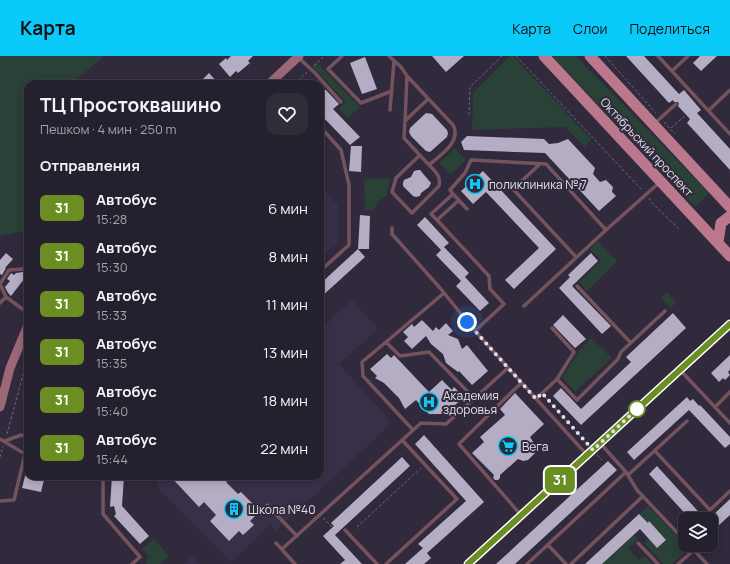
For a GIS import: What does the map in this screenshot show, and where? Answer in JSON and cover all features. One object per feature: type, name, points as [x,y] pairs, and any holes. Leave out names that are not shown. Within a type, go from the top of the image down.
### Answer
[{"type":"main road","name":"Октябрьский проспект","points":[[544,56],[730,256]]},
{"type":"main road","name":"Октябрьский проспект","points":[[590,56],[730,207]]},
{"type":"main road","points":[[718,242],[721,223],[730,216]]},
{"type":"street","points":[[274,80],[299,56]]},
{"type":"street","points":[[468,564],[680,370],[729,328]]},
{"type":"street","points":[[0,407],[10,368],[24,339]]},
{"type":"lane","points":[[299,56],[321,80]]},
{"type":"lane","points":[[342,56],[328,69],[361,103],[392,91]]},
{"type":"lane","points":[[389,56],[401,67],[407,76],[453,125],[456,134],[453,143],[429,165]]},
{"type":"lane","points":[[658,56],[730,134]]},
{"type":"lane","points":[[672,71],[688,56]]},
{"type":"lane","points":[[390,110],[394,61]]},
{"type":"lane","points":[[407,76],[404,138],[420,155],[438,175],[440,181],[439,186],[412,213],[392,192],[396,178],[420,155]]},
{"type":"lane","points":[[324,83],[341,102]]},
{"type":"lane","points":[[709,110],[730,90]]},
{"type":"lane","points":[[687,94],[691,91]]},
{"type":"lane","points":[[405,120],[428,99]]},
{"type":"lane","points":[[654,124],[676,104]]},
{"type":"lane","points":[[324,132],[341,150],[349,185],[349,245],[324,267]]},
{"type":"lane","points":[[468,209],[450,190],[465,173],[471,160],[546,164],[606,230]]},
{"type":"lane","points":[[540,164],[513,189],[576,257]]},
{"type":"lane","points":[[524,306],[661,181]]},
{"type":"lane","points":[[454,194],[432,214],[489,276],[490,289],[504,304],[475,331]]},
{"type":"lane","points":[[437,220],[459,200]]},
{"type":"lane","points":[[392,228],[392,234],[412,255],[475,331],[587,455]]},
{"type":"lane","points":[[24,268],[9,270],[0,284],[6,297],[24,310]]},
{"type":"lane","points":[[577,286],[631,343]]},
{"type":"lane","points":[[413,430],[363,376],[362,362],[444,293]]},
{"type":"lane","points":[[0,303],[6,297]]},
{"type":"lane","points":[[556,379],[577,400],[618,359],[621,352],[665,311]]},
{"type":"lane","points":[[536,399],[556,379],[574,352],[552,328]]},
{"type":"lane","points":[[386,342],[400,356],[429,352],[475,399]]},
{"type":"lane","points":[[282,550],[421,423],[446,424],[508,368]]},
{"type":"lane","points":[[680,370],[730,423]]},
{"type":"lane","points":[[521,383],[459,444],[521,515]]},
{"type":"lane","points":[[715,407],[730,392]]},
{"type":"lane","points":[[527,564],[687,422]]},
{"type":"lane","points":[[5,441],[21,435],[24,436]]},
{"type":"lane","points":[[0,439],[24,453]]},
{"type":"lane","points":[[386,564],[457,499],[402,440]]},
{"type":"lane","points":[[600,443],[627,474],[637,490],[678,534]]},
{"type":"lane","points":[[655,451],[710,510],[730,491]]},
{"type":"lane","points":[[0,501],[14,500],[24,458]]},
{"type":"lane","points":[[103,480],[103,514],[140,557],[132,564]]},
{"type":"lane","points":[[571,564],[643,496]]},
{"type":"lane","points":[[267,504],[297,536]]},
{"type":"lane","points":[[345,530],[377,564]]},
{"type":"lane","points":[[276,543],[295,564]]},
{"type":"lane","points":[[638,543],[658,564]]},
{"type":"lane","points":[[548,545],[566,564]]},
{"type":"lane","points":[[678,564],[692,552]]},
{"type":"lane","points":[[696,552],[707,564]]},
{"type":"path","points":[[469,115],[470,87],[502,56]]},
{"type":"path","points":[[516,56],[646,194],[652,203],[680,230]]},
{"type":"path","points":[[670,129],[686,115]]},
{"type":"path","points":[[0,457],[24,371]]},
{"type":"path","points":[[542,393],[602,460]]},
{"type":"path","points":[[357,527],[425,465]]},
{"type":"path","points":[[320,514],[332,528]]},
{"type":"shaded area","points":[[324,190],[338,206],[337,243],[324,255]]},
{"type":"shaded area","points":[[352,300],[378,329],[339,364],[392,423],[276,531],[270,525],[231,562],[158,488],[157,480],[324,480],[324,325]]},
{"type":"shaded area","points":[[192,556],[201,564],[183,564]]},
{"type":"green space","points":[[0,56],[104,56],[76,80],[24,80],[24,231],[0,236]]},
{"type":"green space","points":[[510,56],[513,56],[592,140],[584,147],[565,127],[472,130],[473,93]]},
{"type":"green space","points":[[552,56],[576,56],[709,193],[695,207]]},
{"type":"green space","points":[[316,62],[360,107],[348,118],[339,109],[346,102],[312,66]]},
{"type":"green space","points":[[455,148],[466,160],[450,175],[439,163]]},
{"type":"green space","points":[[391,178],[386,196],[379,201],[373,210],[365,211],[364,179]]},
{"type":"green space","points":[[598,241],[617,261],[587,291],[579,282],[601,261],[590,249]]},
{"type":"green space","points":[[667,292],[676,302],[671,308],[661,298]]},
{"type":"green space","points":[[591,338],[612,358],[575,392],[562,377],[579,351]]},
{"type":"green space","points":[[648,506],[678,538],[678,552],[684,553],[672,564],[663,564],[644,543],[648,539],[657,548],[666,540],[639,514]]},
{"type":"green space","points":[[634,535],[638,539],[628,548],[639,560],[644,556],[652,564],[602,564]]},
{"type":"green space","points":[[154,539],[169,556],[160,564],[147,564],[145,561],[149,557],[142,549]]},
{"type":"building","points":[[231,56],[253,56],[248,61],[250,63],[238,73],[236,71],[230,77],[219,64]]},
{"type":"building","points":[[432,56],[464,56],[446,72]]},
{"type":"building","points":[[626,56],[644,56],[679,94],[684,90],[701,110],[697,113],[730,149],[730,170],[687,123],[690,119],[678,106],[678,102],[674,102],[673,100],[669,103]]},
{"type":"building","points":[[700,56],[717,56],[701,71],[693,63]]},
{"type":"building","points":[[365,57],[377,89],[362,94],[350,63]]},
{"type":"building","points":[[209,73],[215,80],[202,80]]},
{"type":"building","points":[[324,90],[326,90],[339,104],[333,109],[360,137],[350,145],[324,118]]},
{"type":"building","points":[[426,113],[432,114],[448,133],[447,137],[430,152],[426,151],[409,132],[410,128]]},
{"type":"building","points":[[467,136],[544,139],[549,144],[558,143],[568,139],[595,168],[593,174],[600,182],[606,180],[613,187],[612,192],[616,196],[599,211],[545,153],[464,150],[461,142]]},
{"type":"building","points":[[351,146],[362,146],[361,172],[349,171]]},
{"type":"building","points":[[420,170],[431,183],[420,196],[416,197],[403,186],[403,183],[404,180],[411,177],[414,171]]},
{"type":"building","points":[[483,171],[556,249],[514,289],[505,280],[539,248],[486,192],[473,204],[461,191]]},
{"type":"building","points":[[360,215],[370,216],[369,249],[358,249]]},
{"type":"building","points":[[425,217],[449,243],[444,247],[469,273],[465,277],[489,303],[480,311],[456,286],[461,281],[436,255],[441,250],[417,225]]},
{"type":"building","points":[[358,249],[365,257],[324,294],[324,280]]},
{"type":"building","points":[[6,253],[13,259],[5,268],[2,275],[0,274],[0,260]]},
{"type":"building","points":[[591,253],[598,261],[572,286],[611,326],[602,334],[559,288],[570,277],[568,275]]},
{"type":"building","points":[[24,272],[24,279],[11,296],[5,287],[10,281],[7,279],[11,273],[14,275],[16,273]]},
{"type":"building","points":[[673,313],[686,328],[581,425],[553,396],[561,388],[581,409],[631,362],[626,357]]},
{"type":"building","points":[[563,315],[586,339],[575,348],[553,325]]},
{"type":"building","points":[[422,320],[433,331],[436,327],[439,330],[446,323],[453,331],[448,335],[458,339],[462,349],[467,345],[488,371],[472,385],[459,371],[458,372],[446,363],[443,354],[431,344],[426,336],[412,349],[404,341],[408,337],[403,332],[412,324],[414,327]]},
{"type":"building","points":[[387,354],[391,358],[394,355],[429,392],[442,380],[452,390],[454,387],[464,397],[445,414],[429,414],[416,400],[405,409],[399,398],[384,383],[375,378],[377,376],[370,369]]},
{"type":"building","points":[[730,355],[730,370],[728,372],[730,375],[725,380],[723,378],[719,382],[711,373]]},
{"type":"building","name":"Вега","points":[[515,393],[544,424],[530,437],[537,448],[535,453],[528,460],[523,461],[518,459],[500,475],[498,480],[495,480],[493,478],[494,475],[472,453],[484,442],[480,437],[505,415],[500,409]]},
{"type":"building","points":[[687,397],[690,401],[693,399],[699,406],[700,405],[730,437],[730,444],[725,448],[689,410],[634,460],[627,452]]},
{"type":"building","points":[[424,435],[484,502],[427,553],[431,558],[424,564],[405,564],[423,548],[418,544],[466,501],[415,444]]},
{"type":"building","points":[[402,457],[410,466],[335,535],[362,564],[340,564],[345,560],[323,536],[334,526],[331,523]]},
{"type":"building","points":[[608,461],[617,470],[515,564],[496,564]]},
{"type":"building","points":[[657,466],[699,512],[684,512],[649,474]]},
{"type":"building","points":[[24,480],[44,480],[41,492],[22,488]]},
{"type":"building","points":[[112,480],[124,480],[122,506],[149,536],[140,544],[114,516],[116,514],[114,506],[110,507]]},
{"type":"building","name":"Школа №40","points":[[174,480],[228,480],[226,482],[238,494],[241,492],[260,511],[250,521],[254,525],[243,535],[239,531],[229,541],[210,521],[216,515],[204,502],[199,507]]},
{"type":"building","points":[[730,499],[730,515],[718,526],[718,512],[716,512]]},
{"type":"building","points":[[639,514],[648,523],[649,521],[666,540],[657,548],[640,529],[602,564],[585,564]]},
{"type":"bus line","name":"31","points":[[468,564],[730,324]]},
{"type":"place","name":"поликлиника № 7","points":[[475,184]]},
{"type":"place","name":"Академия здоровья","points":[[429,402]]},
{"type":"place","name":"Вега","points":[[508,446]]},
{"type":"place","name":"Школа №40","points":[[234,509]]},
{"type":"route","points":[[467,322],[536,399],[542,393],[593,450],[637,409]]}]
